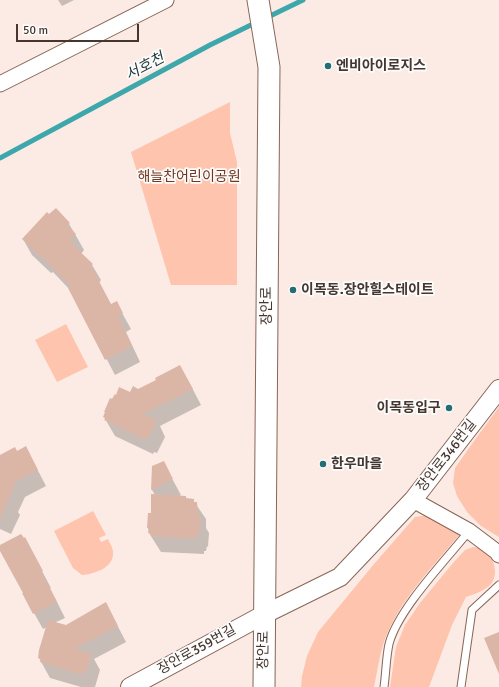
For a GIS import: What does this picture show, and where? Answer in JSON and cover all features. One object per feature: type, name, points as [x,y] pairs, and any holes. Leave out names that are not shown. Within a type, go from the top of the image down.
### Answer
[{"type":"main road","name":"장안로","points":[[258,1],[269,67],[264,687]]},
{"type":"street","points":[[0,84],[166,0]]},
{"type":"street","name":"장안로346번길","points":[[499,389],[413,500],[470,531],[499,555]]},
{"type":"street","name":"장안로","points":[[265,614],[340,577],[413,500]]},
{"type":"street","name":"장안로359번길","points":[[130,687],[265,614]]},
{"type":"lane","points":[[384,687],[390,644],[399,623],[413,600],[470,531]]},
{"type":"lane","points":[[461,687],[472,610],[499,585]]},
{"type":"green space","name":"해늘찬어린이공원","points":[[230,102],[230,133],[237,162],[237,285],[171,285],[131,152]]},
{"type":"green space","points":[[66,324],[88,367],[57,382],[35,340]]},
{"type":"green space","points":[[499,407],[499,537],[481,526],[467,512],[457,496],[453,483],[455,468]]},
{"type":"green space","points":[[93,511],[106,535],[99,538],[101,542],[108,539],[113,554],[110,563],[106,567],[97,572],[82,575],[73,568],[54,531]]},
{"type":"green space","points":[[428,515],[460,534],[416,586],[397,614],[383,645],[374,687],[301,687],[307,656],[318,632],[415,517]]},
{"type":"green space","points":[[473,547],[485,550],[493,561],[495,576],[491,584],[485,589],[466,597],[452,625],[429,687],[390,687],[396,647],[405,625],[420,603],[453,563],[465,550]]},
{"type":"building","points":[[56,208],[70,223],[67,225],[76,234],[70,240],[74,244],[73,245],[93,264],[91,266],[111,304],[117,301],[123,313],[118,316],[132,346],[105,360],[68,288],[71,287],[43,257],[42,258],[22,239],[47,212],[49,214]]},
{"type":"building","points":[[180,365],[193,389],[143,414],[157,420],[148,438],[145,437],[144,439],[104,420],[106,418],[103,417],[104,412],[110,398],[112,399],[115,394],[116,395],[119,387],[130,392],[133,386],[138,389]]},
{"type":"building","points":[[26,446],[38,470],[16,481],[0,519],[0,455],[15,447],[17,451]]},
{"type":"building","points":[[164,461],[173,479],[151,490],[152,466]]},
{"type":"building","points":[[151,494],[186,496],[186,498],[194,499],[194,502],[197,502],[198,516],[201,516],[198,536],[195,536],[195,539],[151,536],[151,533],[148,533],[149,528],[147,528],[148,513],[151,513]]},
{"type":"building","points":[[21,534],[24,538],[25,537],[43,571],[41,572],[57,602],[33,614],[0,551],[0,545]]},
{"type":"building","points":[[106,602],[118,626],[74,649],[92,654],[86,672],[83,671],[82,675],[40,662],[41,659],[38,658],[39,650],[48,620],[66,625]]},
{"type":"building","points":[[499,632],[499,674],[484,638]]},
{"type":"waterway","name":"서호천","points":[[266,18],[303,0]]},
{"type":"waterway","name":"서호천","points":[[0,158],[210,45],[257,22]]},
{"type":"place","name":"엔비아이로지스","points":[[328,66]]},
{"type":"place","name":"이목동.장안힐스테이트","points":[[293,290]]},
{"type":"place","name":"이목동입구","points":[[449,408]]},
{"type":"place","name":"한우마을","points":[[323,464]]}]
